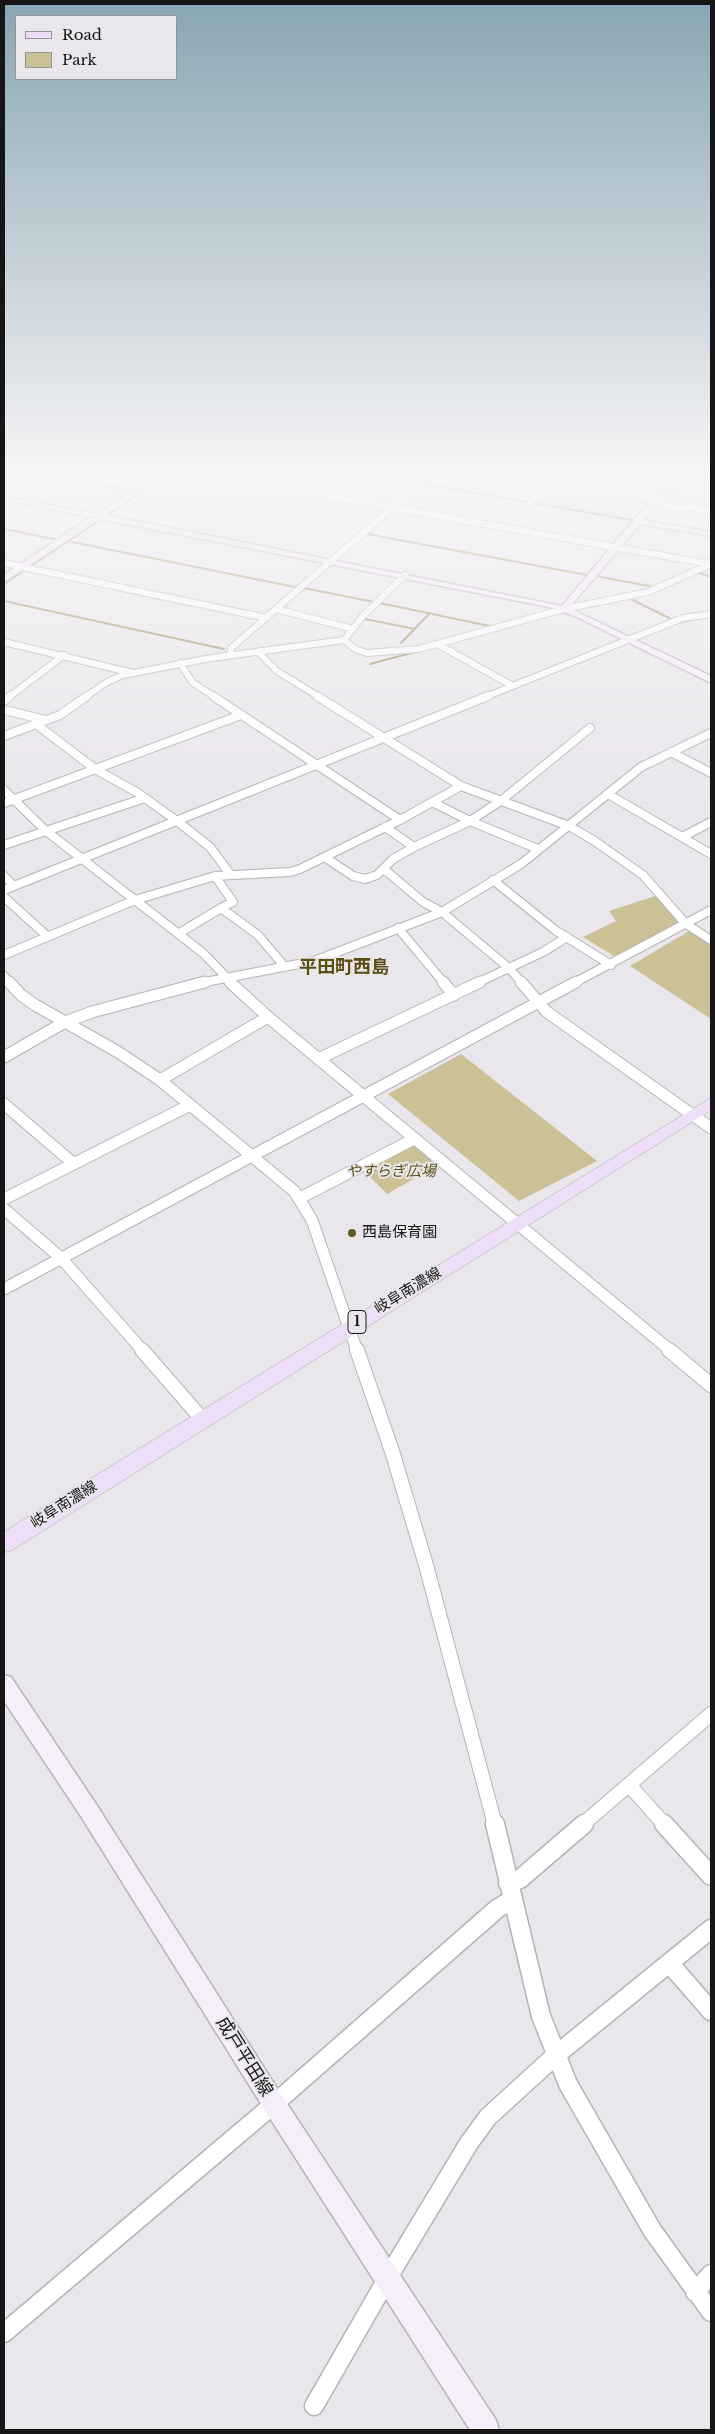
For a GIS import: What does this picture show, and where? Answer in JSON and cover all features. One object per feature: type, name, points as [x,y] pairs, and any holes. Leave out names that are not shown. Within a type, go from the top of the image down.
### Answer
[{"type":"main road","name":"岐阜南濃線","points":[[4,1543],[202,1418],[711,1103]]},
{"type":"street","points":[[125,589],[266,618]]},
{"type":"street","points":[[230,655],[232,648],[299,589]]},
{"type":"street","points":[[344,640],[353,628],[392,589]]},
{"type":"street","points":[[476,589],[515,596],[564,609],[711,680]]},
{"type":"street","points":[[564,609],[581,589]]},
{"type":"street","points":[[6,733],[46,720],[73,707],[109,681],[133,673],[230,655],[344,640],[355,648],[367,653],[401,652],[564,609],[648,592],[656,589]]},
{"type":"street","points":[[276,609],[353,628]]},
{"type":"street","points":[[4,890],[629,639],[690,616],[711,614]]},
{"type":"street","points":[[4,642],[133,673]]},
{"type":"street","points":[[437,644],[513,686]]},
{"type":"street","points":[[258,652],[277,671],[461,786],[569,826],[643,875],[686,924],[711,940]]},
{"type":"street","points":[[4,701],[64,656]]},
{"type":"street","points":[[180,663],[193,683],[400,820]]},
{"type":"street","points":[[4,710],[46,720]]},
{"type":"street","points":[[4,803],[241,715]]},
{"type":"street","points":[[36,724],[95,770],[145,798],[177,821],[210,847],[230,874]]},
{"type":"street","points":[[326,858],[353,876],[365,879],[385,870],[393,859],[470,821],[502,800],[590,728]]},
{"type":"street","points":[[4,1058],[65,1022],[143,997],[224,977],[314,961],[442,912],[521,864],[641,767],[711,733]]},
{"type":"street","points":[[671,752],[711,773]]},
{"type":"street","points":[[4,955],[135,900],[215,876],[290,872],[326,858],[461,786]]},
{"type":"street","points":[[4,790],[45,830],[203,953],[224,977],[268,1017],[711,1385]]},
{"type":"street","points":[[608,794],[711,854]]},
{"type":"street","points":[[4,845],[145,798]]},
{"type":"street","points":[[432,802],[470,821],[538,849]]},
{"type":"street","points":[[682,837],[711,822]]},
{"type":"street","points":[[386,827],[414,847]]},
{"type":"street","points":[[385,870],[390,872],[422,902],[442,912],[510,969],[538,1003],[711,1128]]},
{"type":"street","points":[[4,876],[14,886]]},
{"type":"street","points":[[178,934],[220,908],[234,902],[215,876]]},
{"type":"street","points":[[493,880],[555,930],[611,965]]},
{"type":"street","points":[[4,897],[47,936]]},
{"type":"street","points":[[220,908],[258,935],[285,967]]},
{"type":"street","points":[[4,1289],[711,910]]},
{"type":"street","points":[[398,928],[454,994]]},
{"type":"street","points":[[318,1059],[510,969],[567,937]]},
{"type":"street","points":[[5,979],[21,995],[118,1052],[160,1080],[252,1155],[300,1198],[312,1220],[392,1451],[426,1565],[489,1798],[541,2016],[568,2084],[616,2168],[652,2230],[711,2312]]},
{"type":"street","points":[[160,1080],[268,1017]]},
{"type":"street","points":[[4,1104],[74,1164]]},
{"type":"street","points":[[4,1198],[190,1105]]},
{"type":"street","points":[[300,1198],[414,1140]]},
{"type":"street","points":[[4,1209],[60,1258],[202,1418]]},
{"type":"street","name":"成戸平田線","points":[[4,1684],[89,1811],[274,2104],[486,2430]]},
{"type":"street","points":[[4,2332],[274,2104],[498,1908],[520,1879],[630,1786],[711,1714]]},
{"type":"street","points":[[630,1786],[711,1876]]},
{"type":"street","points":[[314,2406],[469,2143],[488,2117],[556,2055],[711,1929]]},
{"type":"street","points":[[670,1964],[711,2011]]},
{"type":"street","points":[[695,2292],[711,2274]]},
{"type":"green space","points":[[655,896],[682,922],[614,956],[583,937],[616,921],[609,911]]},
{"type":"green space","points":[[691,930],[711,943],[711,1019],[630,966]]},
{"type":"green space","points":[[461,1054],[597,1161],[519,1201],[388,1094]]},
{"type":"green space","name":"やすらぎ広場","points":[[413,1143],[438,1165],[387,1194],[362,1169]]},
{"type":"waterway","points":[[307,589],[374,602]]},
{"type":"waterway","points":[[629,598],[671,619]]},
{"type":"waterway","points":[[4,601],[224,649]]},
{"type":"waterway","points":[[380,603],[430,613]]},
{"type":"waterway","points":[[415,629],[430,613]]},
{"type":"waterway","points":[[430,613],[494,627]]},
{"type":"waterway","points":[[365,619],[415,629]]},
{"type":"waterway","points":[[679,623],[691,620]]},
{"type":"waterway","points":[[401,643],[415,629]]},
{"type":"waterway","points":[[370,664],[415,652]]},
{"type":"place","name":"西島保育園","points":[[352,1233]]},
{"type":"district","name":"平田町西島","points":[[344,968]]}]
